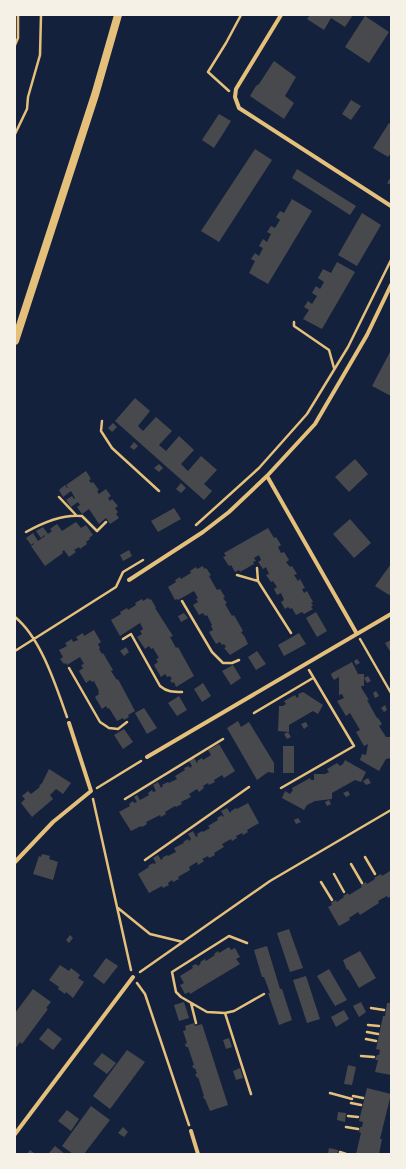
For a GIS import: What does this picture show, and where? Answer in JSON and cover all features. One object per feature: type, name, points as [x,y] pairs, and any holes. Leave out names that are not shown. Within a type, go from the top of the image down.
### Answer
[{"type":"main road","points":[[15,341],[96,95],[118,15]]},
{"type":"street","points":[[281,15],[236,89],[235,97],[239,108],[391,206]]},
{"type":"street","points":[[129,580],[203,532],[229,512],[267,476],[315,424],[367,335],[391,285]]},
{"type":"street","points":[[267,476],[357,634]]},
{"type":"street","points":[[147,757],[391,614]]},
{"type":"street","points":[[15,862],[53,822],[91,791],[69,723]]},
{"type":"street","points":[[15,1134],[132,978]]},
{"type":"street","points":[[191,1131],[198,1154]]},
{"type":"path","points":[[15,44],[18,38],[16,15]]},
{"type":"path","points":[[15,134],[27,109],[28,97],[40,55],[41,15]]},
{"type":"path","points":[[235,97],[208,72],[241,15]]},
{"type":"path","points":[[196,525],[259,468],[307,414],[348,347],[391,260]]},
{"type":"path","points":[[294,322],[294,326],[329,350],[334,369]]},
{"type":"path","points":[[102,421],[101,431],[112,448],[159,491]]},
{"type":"path","points":[[59,497],[76,516]]},
{"type":"path","points":[[26,532],[40,524],[76,516],[82,516],[97,531],[106,522]]},
{"type":"path","points":[[15,651],[116,587],[123,572],[143,560]]},
{"type":"path","points":[[257,568],[258,581],[291,633]]},
{"type":"path","points":[[237,575],[258,581]]},
{"type":"path","points":[[182,601],[216,657],[223,663],[232,663],[239,660]]},
{"type":"path","points":[[15,617],[21,622],[33,639],[50,669],[69,723]]},
{"type":"path","points":[[123,639],[131,634],[160,686],[164,690],[172,693],[182,692]]},
{"type":"path","points":[[357,634],[391,692]]},
{"type":"path","points":[[281,788],[354,746],[306,665]]},
{"type":"path","points":[[70,668],[100,722],[108,728],[118,729],[127,722]]},
{"type":"path","points":[[254,713],[313,678]]},
{"type":"path","points":[[125,799],[223,739]]},
{"type":"path","points":[[147,757],[91,791],[132,978],[145,994],[191,1131]]},
{"type":"path","points":[[145,860],[249,787]]},
{"type":"path","points":[[132,978],[270,881],[391,810]]},
{"type":"path","points":[[365,857],[375,874]]},
{"type":"path","points":[[351,864],[362,883]]},
{"type":"path","points":[[334,874],[344,892]]},
{"type":"path","points":[[321,882],[332,900]]},
{"type":"path","points":[[117,908],[150,934],[183,942]]},
{"type":"path","points":[[247,943],[229,936],[172,972],[176,992],[181,997],[207,1012],[225,1013],[234,1011],[264,994]]},
{"type":"path","points":[[191,1003],[196,1023]]},
{"type":"path","points":[[371,1008],[384,1010]]},
{"type":"path","points":[[225,1013],[251,1094]]},
{"type":"path","points":[[368,1025],[379,1026]]},
{"type":"path","points":[[367,1032],[378,1034]]},
{"type":"path","points":[[366,1039],[376,1041]]},
{"type":"path","points":[[361,1056],[374,1058]]},
{"type":"path","points":[[330,1093],[352,1099]]},
{"type":"path","points":[[353,1096],[363,1098]]},
{"type":"path","points":[[351,1103],[361,1105]]},
{"type":"path","points":[[348,1116],[358,1117]]},
{"type":"path","points":[[346,1127],[358,1129]]},
{"type":"path","points":[[340,1152],[346,1154]]},
{"type":"building","points":[[310,15],[353,15],[345,27],[331,18],[324,30],[307,19]]},
{"type":"building","points":[[365,16],[389,32],[369,63],[345,47]]},
{"type":"building","points":[[274,61],[296,77],[285,96],[294,103],[284,119],[250,96]]},
{"type":"building","points":[[351,100],[361,106],[351,120],[342,114]]},
{"type":"building","points":[[219,114],[231,121],[214,148],[202,140]]},
{"type":"building","points":[[389,123],[391,124],[391,153],[388,157],[373,148]]},
{"type":"building","points":[[255,149],[272,160],[219,242],[201,231]]},
{"type":"building","points":[[297,169],[356,206],[350,215],[292,178]]},
{"type":"building","points":[[391,177],[391,185],[387,183]]},
{"type":"building","points":[[292,199],[312,211],[268,284],[249,273],[255,261],[251,259],[255,253],[259,256],[263,248],[259,246],[263,239],[267,242],[271,234],[267,232],[271,226],[275,228],[280,220],[276,217],[280,211],[284,213]]},
{"type":"building","points":[[362,213],[381,225],[357,266],[338,255]]},
{"type":"building","points":[[337,262],[355,272],[322,329],[303,319],[309,310],[304,307],[308,301],[312,304],[317,296],[312,293],[316,286],[320,289],[324,282],[318,278],[323,269],[331,273]]},
{"type":"building","points":[[390,352],[391,353],[391,396],[372,386]]},
{"type":"building","points":[[135,398],[150,411],[138,426],[143,431],[156,417],[172,431],[159,445],[166,451],[179,436],[194,450],[181,464],[188,471],[201,456],[217,470],[204,484],[212,491],[204,500],[115,421]]},
{"type":"building","points":[[113,423],[117,427],[112,432],[108,428]]},
{"type":"building","points":[[134,442],[138,446],[134,450],[130,447]]},
{"type":"building","points":[[355,459],[368,474],[349,492],[335,477]]},
{"type":"building","points":[[159,464],[163,468],[159,472],[154,468]]},
{"type":"building","points":[[86,471],[91,479],[89,480],[91,483],[93,482],[99,490],[97,491],[99,494],[106,489],[111,496],[108,498],[110,501],[112,499],[118,506],[115,508],[118,512],[116,514],[119,518],[110,524],[106,518],[99,524],[89,509],[82,514],[77,507],[80,505],[78,502],[71,507],[66,500],[72,496],[74,499],[75,498],[71,491],[63,497],[59,490],[65,485],[68,488],[66,485]]},
{"type":"building","points":[[181,483],[186,488],[181,493],[176,489]]},
{"type":"building","points":[[174,508],[181,519],[158,532],[151,521]]},
{"type":"building","points":[[350,519],[371,543],[354,558],[333,534]]},
{"type":"building","points":[[76,522],[81,528],[86,525],[93,535],[86,542],[87,544],[80,549],[79,547],[74,550],[76,552],[69,557],[64,550],[62,552],[63,553],[45,566],[31,546],[34,543],[31,545],[26,538],[33,533],[38,541],[45,536],[44,535],[41,538],[36,531],[43,527],[48,534],[52,531],[50,529],[57,524],[62,531]]},
{"type":"building","points":[[268,528],[274,538],[276,537],[281,545],[278,547],[281,553],[284,552],[289,560],[286,562],[290,567],[292,566],[297,574],[294,575],[298,581],[300,579],[305,588],[302,589],[304,593],[307,591],[313,602],[311,603],[313,605],[311,607],[313,609],[304,614],[302,612],[296,615],[292,608],[290,609],[288,607],[285,609],[281,602],[284,600],[281,593],[277,595],[274,589],[277,587],[266,575],[269,574],[266,567],[263,569],[258,562],[261,560],[259,555],[254,558],[256,561],[253,562],[254,564],[240,572],[239,570],[235,572],[231,565],[229,566],[223,557],[226,556],[224,553]]},
{"type":"building","points":[[129,550],[132,556],[123,561],[120,555]]},
{"type":"building","points":[[391,564],[391,593],[389,595],[375,586]]},
{"type":"building","points":[[203,566],[204,569],[206,568],[211,575],[209,576],[217,590],[220,589],[225,597],[223,598],[227,603],[225,604],[232,616],[234,615],[248,644],[230,655],[224,648],[226,647],[224,644],[222,645],[220,642],[216,644],[209,632],[213,630],[207,615],[205,616],[203,613],[199,615],[193,605],[198,602],[196,599],[198,598],[194,591],[178,600],[175,600],[168,587],[176,582],[175,580],[180,577],[181,579],[191,573],[190,571],[196,567],[197,569]]},
{"type":"building","points":[[148,598],[150,600],[151,599],[173,636],[170,637],[176,648],[178,647],[194,676],[176,687],[174,682],[172,683],[170,680],[172,679],[170,676],[167,677],[165,674],[161,677],[154,665],[158,662],[156,659],[159,658],[153,648],[151,649],[149,646],[145,649],[137,637],[142,634],[140,631],[143,629],[140,623],[120,636],[111,620],[121,614],[120,612],[127,608],[128,610],[136,605],[135,603],[142,599],[143,601]]},
{"type":"building","points":[[316,612],[327,631],[317,637],[306,618]]},
{"type":"building","points":[[184,613],[188,618],[181,622],[178,616]]},
{"type":"building","points":[[94,630],[101,642],[98,644],[99,649],[113,670],[111,671],[117,680],[118,679],[135,711],[128,715],[129,717],[124,720],[123,718],[117,721],[109,708],[108,709],[106,706],[102,709],[95,697],[99,694],[99,691],[94,681],[92,682],[90,680],[86,683],[79,671],[83,668],[81,665],[84,664],[80,657],[67,665],[60,659],[63,657],[59,650],[67,646],[65,643],[72,639],[73,642],[78,640],[76,637],[83,633],[84,636]]},
{"type":"building","points":[[299,633],[306,644],[284,656],[278,645]]},
{"type":"building","points":[[391,640],[391,653],[385,643]]},
{"type":"building","points":[[126,647],[129,652],[124,656],[120,651]]},
{"type":"building","points":[[257,651],[266,664],[256,670],[248,657]]},
{"type":"building","points":[[357,659],[360,663],[356,665],[354,661]]},
{"type":"building","points":[[352,662],[358,674],[364,674],[364,686],[361,686],[369,700],[367,700],[382,724],[379,726],[386,737],[391,737],[391,758],[386,759],[379,771],[360,760],[362,754],[366,755],[368,744],[364,746],[356,732],[360,730],[350,713],[346,716],[337,701],[344,698],[342,694],[339,695],[339,677],[334,680],[331,675]]},
{"type":"building","points":[[233,665],[241,678],[231,685],[222,671]]},
{"type":"building","points":[[368,676],[371,681],[367,683],[364,678]]},
{"type":"building","points":[[203,683],[211,696],[202,702],[194,689]]},
{"type":"building","points":[[376,691],[379,696],[375,698],[373,693]]},
{"type":"building","points":[[303,692],[323,705],[318,714],[313,711],[289,725],[289,732],[278,731],[279,706],[286,704],[284,701],[295,695],[297,698],[299,696],[298,694]]},
{"type":"building","points":[[179,696],[187,710],[177,716],[168,703]]},
{"type":"building","points":[[385,705],[387,710],[384,712],[381,708]]},
{"type":"building","points":[[144,708],[157,728],[147,734],[135,713]]},
{"type":"building","points":[[238,721],[241,727],[249,722],[274,763],[274,773],[268,772],[257,780],[227,728]]},
{"type":"building","points":[[306,722],[308,726],[304,729],[301,724]]},
{"type":"building","points":[[124,729],[133,742],[123,749],[114,735]]},
{"type":"building","points":[[288,732],[291,737],[287,739],[284,734]]},
{"type":"building","points":[[219,744],[235,771],[224,778],[222,775],[214,780],[215,782],[209,785],[208,783],[203,786],[204,788],[199,792],[197,789],[189,794],[191,797],[181,802],[182,804],[165,812],[166,814],[161,817],[160,815],[146,822],[147,824],[142,827],[141,826],[131,831],[119,812],[130,806],[129,804],[133,801],[134,803],[137,802],[134,797],[137,795],[140,800],[149,795],[148,793],[152,790],[153,792],[156,791],[153,785],[158,782],[161,788],[163,786],[162,785],[177,779],[175,776],[185,770],[184,768],[189,766],[190,768],[192,766],[189,761],[194,758],[198,763],[197,761],[202,758],[203,760],[211,755],[208,750]]},
{"type":"building","points":[[283,746],[294,746],[294,773],[283,773]]},
{"type":"building","points":[[345,760],[366,772],[361,782],[355,780],[332,793],[332,799],[315,801],[307,805],[304,810],[282,798],[285,791],[290,794],[293,790],[292,788],[310,778],[311,780],[314,780],[314,774],[325,774],[329,772],[327,769],[337,763],[340,766]]},
{"type":"building","points":[[49,769],[71,783],[63,794],[56,789],[50,795],[53,799],[32,817],[21,803],[25,799],[22,796],[28,791],[31,794],[40,787],[39,786],[43,782]]},
{"type":"building","points":[[368,778],[371,783],[366,785],[363,781]]},
{"type":"building","points":[[348,791],[350,795],[346,797],[343,793]]},
{"type":"building","points":[[329,800],[331,804],[327,806],[325,802]]},
{"type":"building","points":[[248,803],[259,823],[247,830],[248,832],[243,835],[242,833],[236,836],[237,838],[232,841],[231,839],[222,844],[224,847],[214,853],[215,855],[209,858],[208,856],[202,859],[204,861],[198,865],[197,862],[189,867],[190,870],[178,877],[179,879],[173,882],[172,880],[168,883],[169,885],[163,888],[162,886],[149,893],[138,874],[149,867],[148,866],[156,863],[153,858],[158,855],[161,860],[167,855],[168,856],[176,852],[174,848],[184,843],[183,842],[188,839],[189,841],[191,839],[188,834],[193,831],[196,837],[198,836],[197,834],[210,828],[208,826],[218,820],[217,818],[222,815],[223,817],[224,816],[221,811],[227,808],[230,813],[236,808],[237,809]]},
{"type":"building","points":[[298,818],[301,822],[296,824],[294,820]]},
{"type":"building","points":[[42,854],[50,856],[49,859],[58,862],[53,880],[33,874],[39,856],[41,857]]},
{"type":"building","points":[[390,871],[391,896],[388,898],[387,896],[378,901],[379,903],[360,915],[358,912],[349,918],[350,920],[339,926],[328,907],[332,905],[331,903],[336,900],[337,902],[348,893],[349,895],[362,887],[361,885],[366,882],[367,884],[381,874],[382,876]]},
{"type":"building","points":[[289,929],[303,968],[290,972],[277,933]]},
{"type":"building","points":[[70,935],[73,938],[69,943],[66,940]]},
{"type":"building","points":[[267,946],[280,989],[282,989],[292,1020],[279,1025],[268,993],[270,993],[264,977],[262,977],[254,950]]},
{"type":"building","points":[[229,947],[231,950],[235,948],[240,957],[236,959],[240,964],[190,994],[189,992],[185,994],[180,985],[184,983],[180,976],[193,968],[192,966],[196,964],[198,966],[201,963],[200,962],[205,959],[206,961],[218,951],[219,953]]},
{"type":"building","points":[[360,951],[376,978],[359,988],[348,969],[347,970],[343,960]]},
{"type":"building","points":[[106,958],[118,966],[104,984],[93,976]]},
{"type":"building","points":[[60,965],[69,971],[71,968],[80,975],[78,978],[84,982],[73,998],[66,992],[65,994],[58,989],[59,987],[49,980]]},
{"type":"building","points":[[329,969],[347,1000],[335,1006],[317,976]]},
{"type":"building","points":[[306,976],[320,1019],[307,1023],[293,980]]},
{"type":"building","points":[[33,989],[51,1002],[46,1008],[48,1009],[22,1044],[20,1042],[15,1049],[15,1013]]},
{"type":"building","points":[[184,1002],[189,1018],[179,1021],[174,1005]]},
{"type":"building","points":[[361,1002],[366,1012],[359,1017],[353,1006]]},
{"type":"building","points":[[387,1003],[391,1003],[391,1075],[375,1072],[378,1060],[375,1060],[377,1055],[379,1055],[380,1050],[376,1049]]},
{"type":"building","points":[[344,1010],[349,1019],[336,1027],[331,1017]]},
{"type":"building","points":[[194,1023],[195,1026],[202,1024],[228,1105],[210,1111],[204,1099],[198,1077],[197,1078],[195,1074],[197,1074],[195,1068],[194,1069],[192,1066],[194,1065],[188,1047],[186,1047],[185,1044],[187,1043],[183,1031],[186,1030],[185,1026]]},
{"type":"building","points":[[48,1028],[62,1039],[53,1050],[39,1039]]},
{"type":"building","points":[[229,1038],[232,1047],[226,1049],[223,1040]]},
{"type":"building","points":[[127,1050],[145,1062],[110,1109],[93,1096]]},
{"type":"building","points":[[102,1053],[116,1063],[107,1074],[93,1064]]},
{"type":"building","points":[[348,1065],[356,1067],[352,1085],[344,1084]]},
{"type":"building","points":[[240,1068],[243,1078],[236,1080],[233,1071]]},
{"type":"building","points":[[367,1088],[391,1094],[380,1139],[382,1139],[379,1154],[356,1154],[361,1133],[359,1132],[360,1127],[362,1127],[363,1122],[359,1121]]},
{"type":"building","points":[[91,1106],[110,1120],[84,1154],[73,1154],[62,1146]]},
{"type":"building","points":[[67,1110],[79,1119],[71,1131],[58,1121]]},
{"type":"building","points":[[338,1112],[346,1113],[345,1122],[337,1120]]},
{"type":"building","points":[[123,1127],[128,1132],[124,1137],[118,1133]]},
{"type":"building","points":[[55,1146],[65,1154],[48,1154]]},
{"type":"building","points":[[329,1148],[338,1150],[337,1154],[328,1154]]},
{"type":"building","points":[[30,1150],[35,1154],[27,1154]]}]
